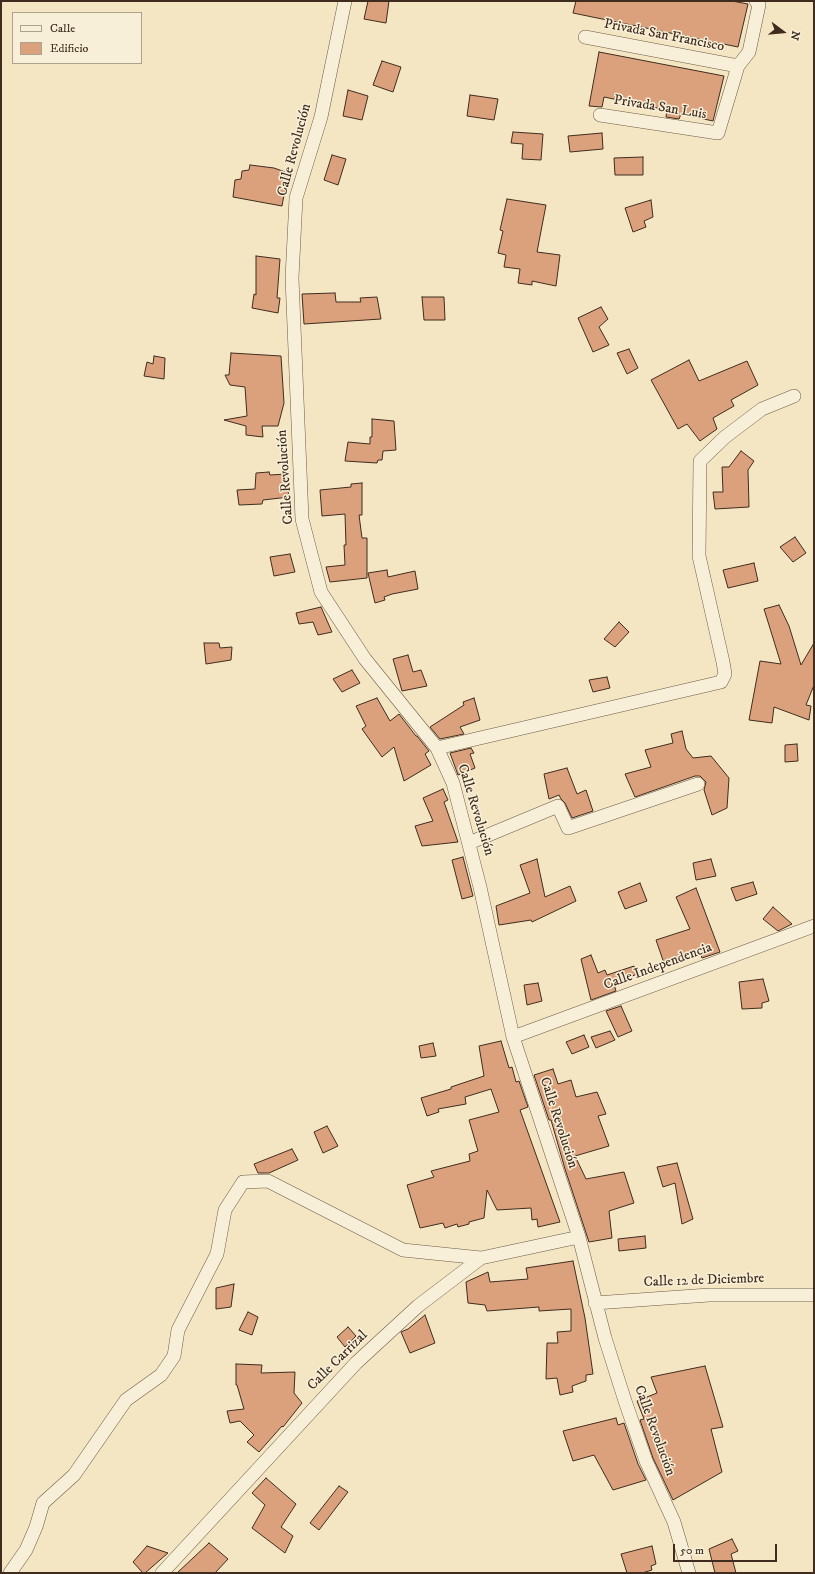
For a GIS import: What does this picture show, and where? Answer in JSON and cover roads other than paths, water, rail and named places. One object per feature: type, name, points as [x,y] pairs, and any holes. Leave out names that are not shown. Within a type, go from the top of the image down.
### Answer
[{"type":"street","name":"Calle Revolución","points":[[344,1],[321,118],[296,198],[292,278],[302,519],[321,592],[364,658],[437,748],[453,783],[480,887],[513,1037],[579,1237],[595,1303],[625,1401],[646,1461],[674,1522],[689,1573]]},
{"type":"street","name":"Privada San Luis","points":[[600,115],[718,133],[738,66],[749,52],[759,5],[756,1]]},
{"type":"street","name":"Privada San Francisco","points":[[585,37],[738,66]]},
{"type":"street","points":[[437,748],[721,682],[725,674],[700,556],[700,461],[725,437],[762,409],[794,396]]},
{"type":"street","points":[[469,843],[558,806],[568,828],[698,784]]},
{"type":"street","name":"Calle Independencia","points":[[513,1037],[814,926]]},
{"type":"street","points":[[10,1573],[26,1550],[36,1527],[43,1503],[74,1475],[126,1400],[161,1375],[174,1356],[178,1330],[217,1254],[225,1210],[243,1182],[268,1181],[403,1250],[481,1258]]},
{"type":"street","name":"Calle Carrizal","points":[[162,1573],[356,1363],[418,1306],[481,1258],[579,1237]]},
{"type":"street","name":"Calle 12 de Diciembre","points":[[595,1303],[709,1295],[814,1295]]}]
